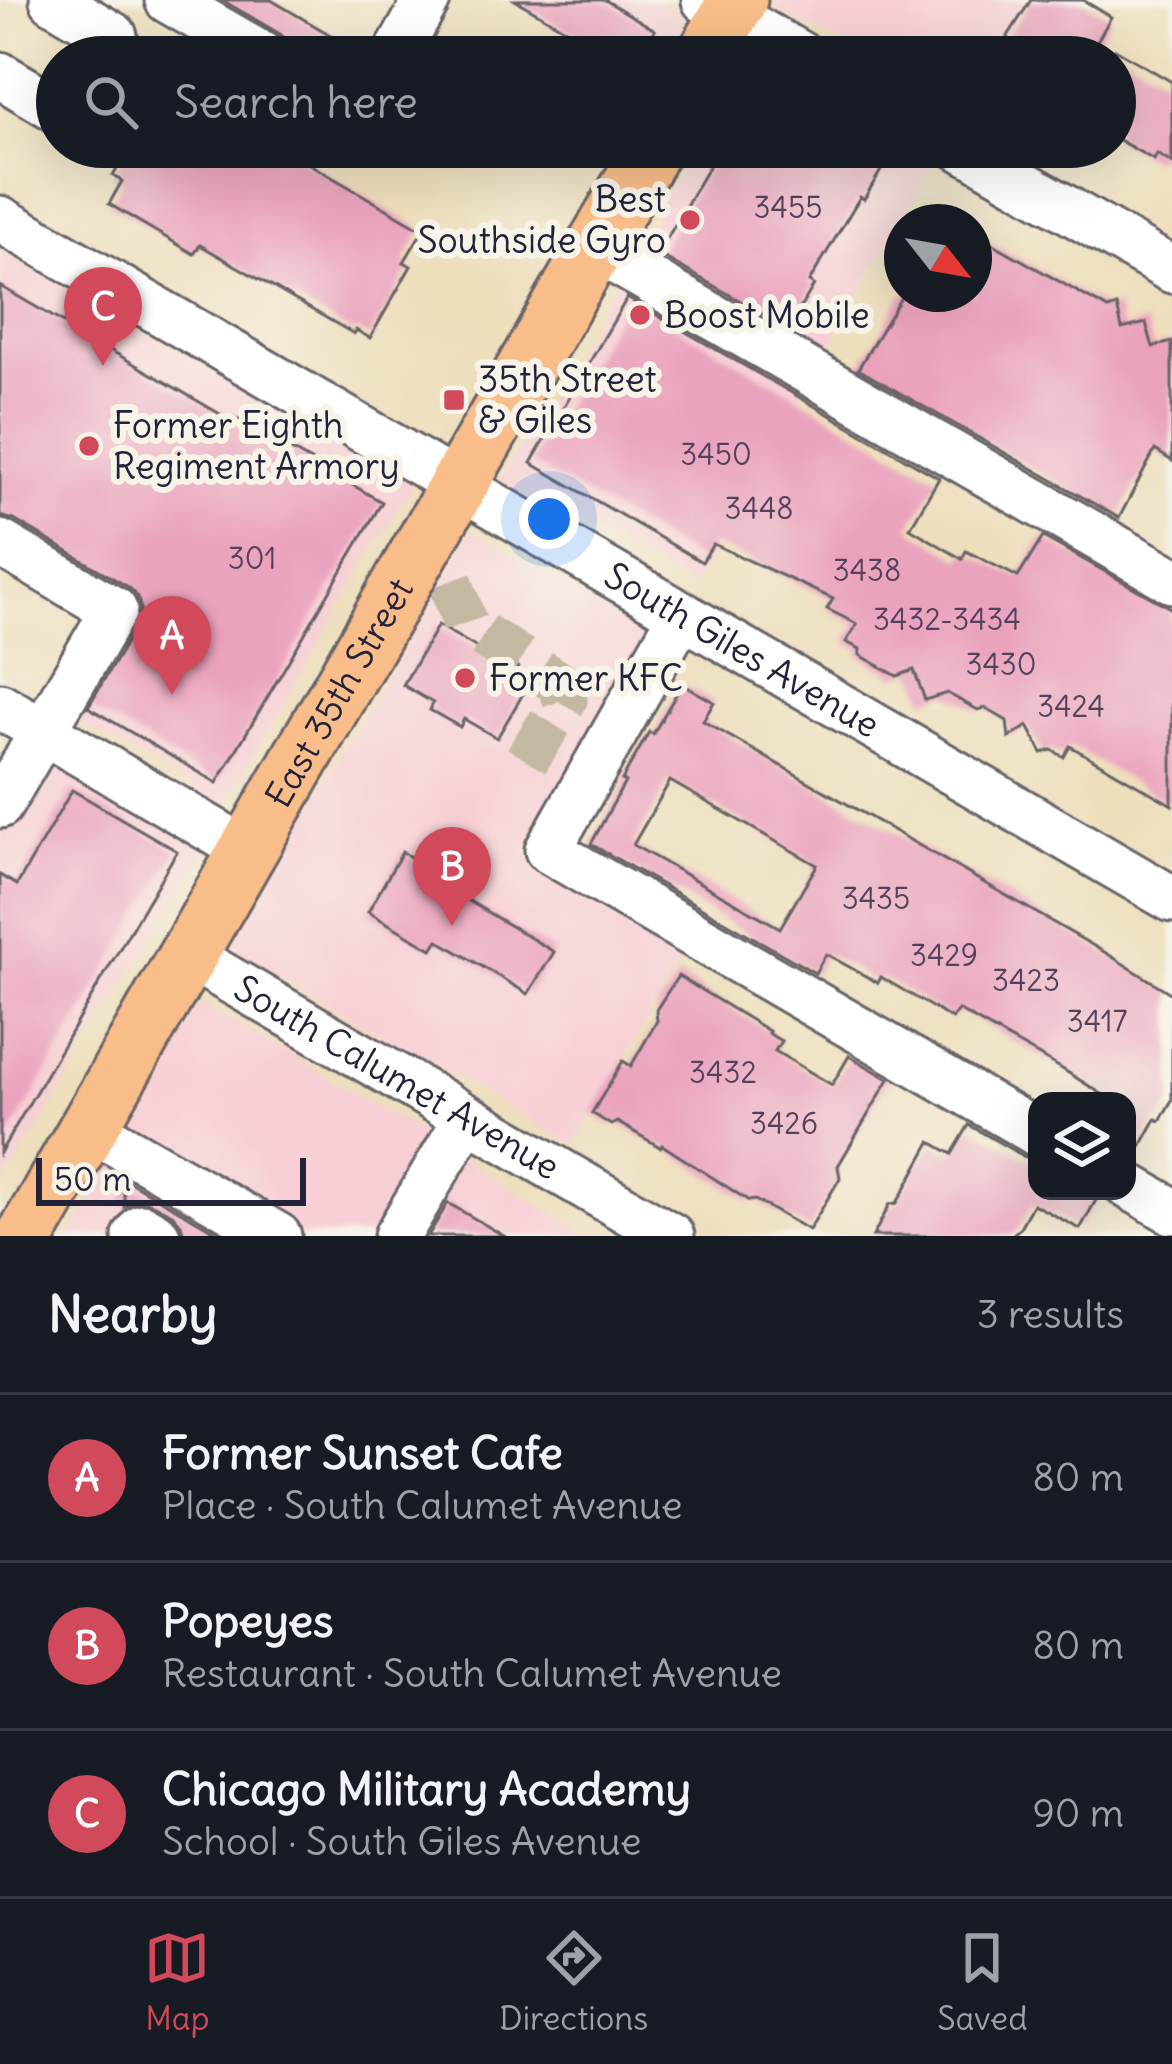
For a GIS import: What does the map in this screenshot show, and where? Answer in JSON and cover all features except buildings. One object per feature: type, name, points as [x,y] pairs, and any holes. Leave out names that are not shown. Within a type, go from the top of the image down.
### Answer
[{"type":"main road","name":"East 35th Street","points":[[26,1236],[641,168]]},
{"type":"street","points":[[53,0],[115,36]]},
{"type":"street","points":[[168,0],[231,36]]},
{"type":"street","points":[[407,36],[427,0]]},
{"type":"street","points":[[720,18],[759,36]]},
{"type":"street","points":[[0,75],[36,96]]},
{"type":"street","points":[[996,168],[1172,270]]},
{"type":"street","name":"South Giles Avenue","points":[[0,219],[1172,898]]},
{"type":"street","points":[[595,249],[1172,580]]},
{"type":"street","points":[[0,543],[114,610],[0,805]]},
{"type":"street","points":[[682,614],[548,850],[1028,1128]]},
{"type":"street","points":[[0,706],[248,851]]},
{"type":"street","name":"South Calumet Avenue","points":[[187,955],[671,1236]]},
{"type":"street","points":[[397,1236],[467,1118]]},
{"type":"street","points":[[88,1127],[278,1236]]},
{"type":"street","points":[[1136,1190],[1172,1211]]},
{"type":"street","points":[[136,1236],[142,1228],[157,1236]]},
{"type":"shaded area","points":[[505,0],[655,0],[686,18],[676,36],[569,36]]},
{"type":"shaded area","points":[[781,0],[1027,0],[1007,36],[825,36],[775,9]]},
{"type":"shaded area","points":[[682,168],[932,168],[911,204],[884,204],[884,251],[692,588],[499,481]]},
{"type":"shaded area","points":[[0,249],[413,483],[224,806],[56,709],[119,603],[0,533]]},
{"type":"shaded area","points":[[472,530],[661,643],[537,861],[689,948],[574,1145],[227,947]]},
{"type":"shaded area","points":[[36,744],[209,846],[0,1192],[0,805]]},
{"type":"shaded area","points":[[201,1002],[593,1236],[70,1236]]},
{"type":"tunnel","points":[[450,581],[465,624],[559,683],[565,699],[517,775]]},
{"type":"place","name":"Best Southside Gyro","points":[[690,220]]},
{"type":"place","name":"Boost Mobile","points":[[640,315]]},
{"type":"place","name":"Chicago Military Academy","points":[[103,366]]},
{"type":"place","name":"35th Street & Giles","points":[[454,400]]},
{"type":"place","name":"Former Eighth Regiment Armory","points":[[89,446]]},
{"type":"place","name":"Former KFC","points":[[465,678]]},
{"type":"place","name":"Former Sunset Cafe","points":[[172,695]]},
{"type":"place","name":"Popeyes","points":[[452,926]]}]
